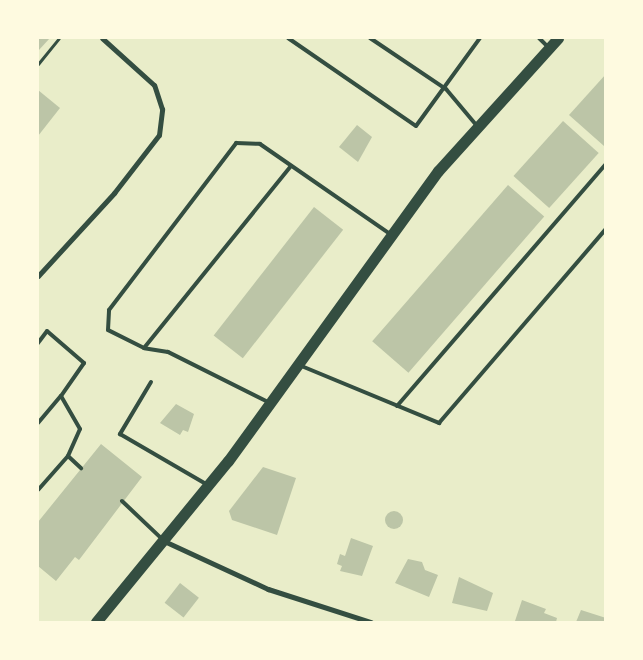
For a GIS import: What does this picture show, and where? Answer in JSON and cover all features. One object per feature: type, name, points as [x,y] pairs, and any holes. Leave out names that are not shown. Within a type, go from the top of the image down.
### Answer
[{"type":"main road","points":[[96,622],[208,486],[271,403],[394,237],[438,171],[558,38]]},
{"type":"street","points":[[38,276],[114,193],[159,135],[162,108],[154,85],[102,38]]},
{"type":"street","points":[[164,541],[268,589],[371,622]]},
{"type":"lane","points":[[288,38],[416,126],[446,89],[480,38]]},
{"type":"lane","points":[[370,38],[446,89],[478,127]]},
{"type":"lane","points":[[539,38],[549,47]]},
{"type":"lane","points":[[271,403],[168,352],[144,348],[108,330],[109,310],[236,143],[260,144],[394,237]]},
{"type":"lane","points":[[397,406],[606,164]]},
{"type":"lane","points":[[144,348],[291,166]]},
{"type":"lane","points":[[299,366],[439,423],[606,229]]},
{"type":"lane","points":[[38,343],[47,332],[84,363],[61,396],[38,423]]},
{"type":"lane","points":[[151,382],[120,434],[208,486]]},
{"type":"lane","points":[[38,490],[68,456],[80,429],[61,396]]},
{"type":"lane","points":[[68,456],[82,468]]},
{"type":"lane","points":[[122,501],[164,541]]},
{"type":"path","points":[[38,64],[59,38]]},
{"type":"building","points":[[38,38],[50,38],[38,51]]},
{"type":"building","points":[[606,74],[606,144],[604,146],[569,115]]},
{"type":"building","points":[[38,90],[60,108],[38,136]]},
{"type":"building","points":[[563,121],[599,153],[549,208],[513,176]]},
{"type":"building","points":[[357,125],[372,137],[358,162],[339,147]]},
{"type":"building","points":[[508,185],[544,216],[408,373],[372,341]]},
{"type":"building","points":[[314,207],[343,230],[243,358],[214,335]]},
{"type":"building","points":[[176,404],[194,414],[188,432],[183,430],[180,435],[160,423]]},
{"type":"building","points":[[101,444],[142,477],[79,560],[75,557],[56,581],[38,566],[38,522]]},
{"type":"building","points":[[263,467],[296,478],[277,535],[232,520],[229,511]]},
{"type":"building","points":[[394,511],[400,514],[403,520],[400,526],[394,529],[388,526],[385,520],[388,514]]},
{"type":"building","points":[[351,538],[373,546],[362,576],[340,571],[342,566],[337,564],[340,554],[345,556]]},
{"type":"building","points":[[408,559],[422,562],[425,570],[438,575],[429,597],[395,583]]},
{"type":"building","points":[[459,577],[493,593],[487,611],[452,603]]},
{"type":"building","points":[[180,583],[199,598],[184,617],[165,603]]},
{"type":"building","points":[[522,600],[546,609],[544,613],[557,618],[556,622],[515,621]]},
{"type":"building","points":[[581,610],[606,618],[606,622],[576,622]]}]
